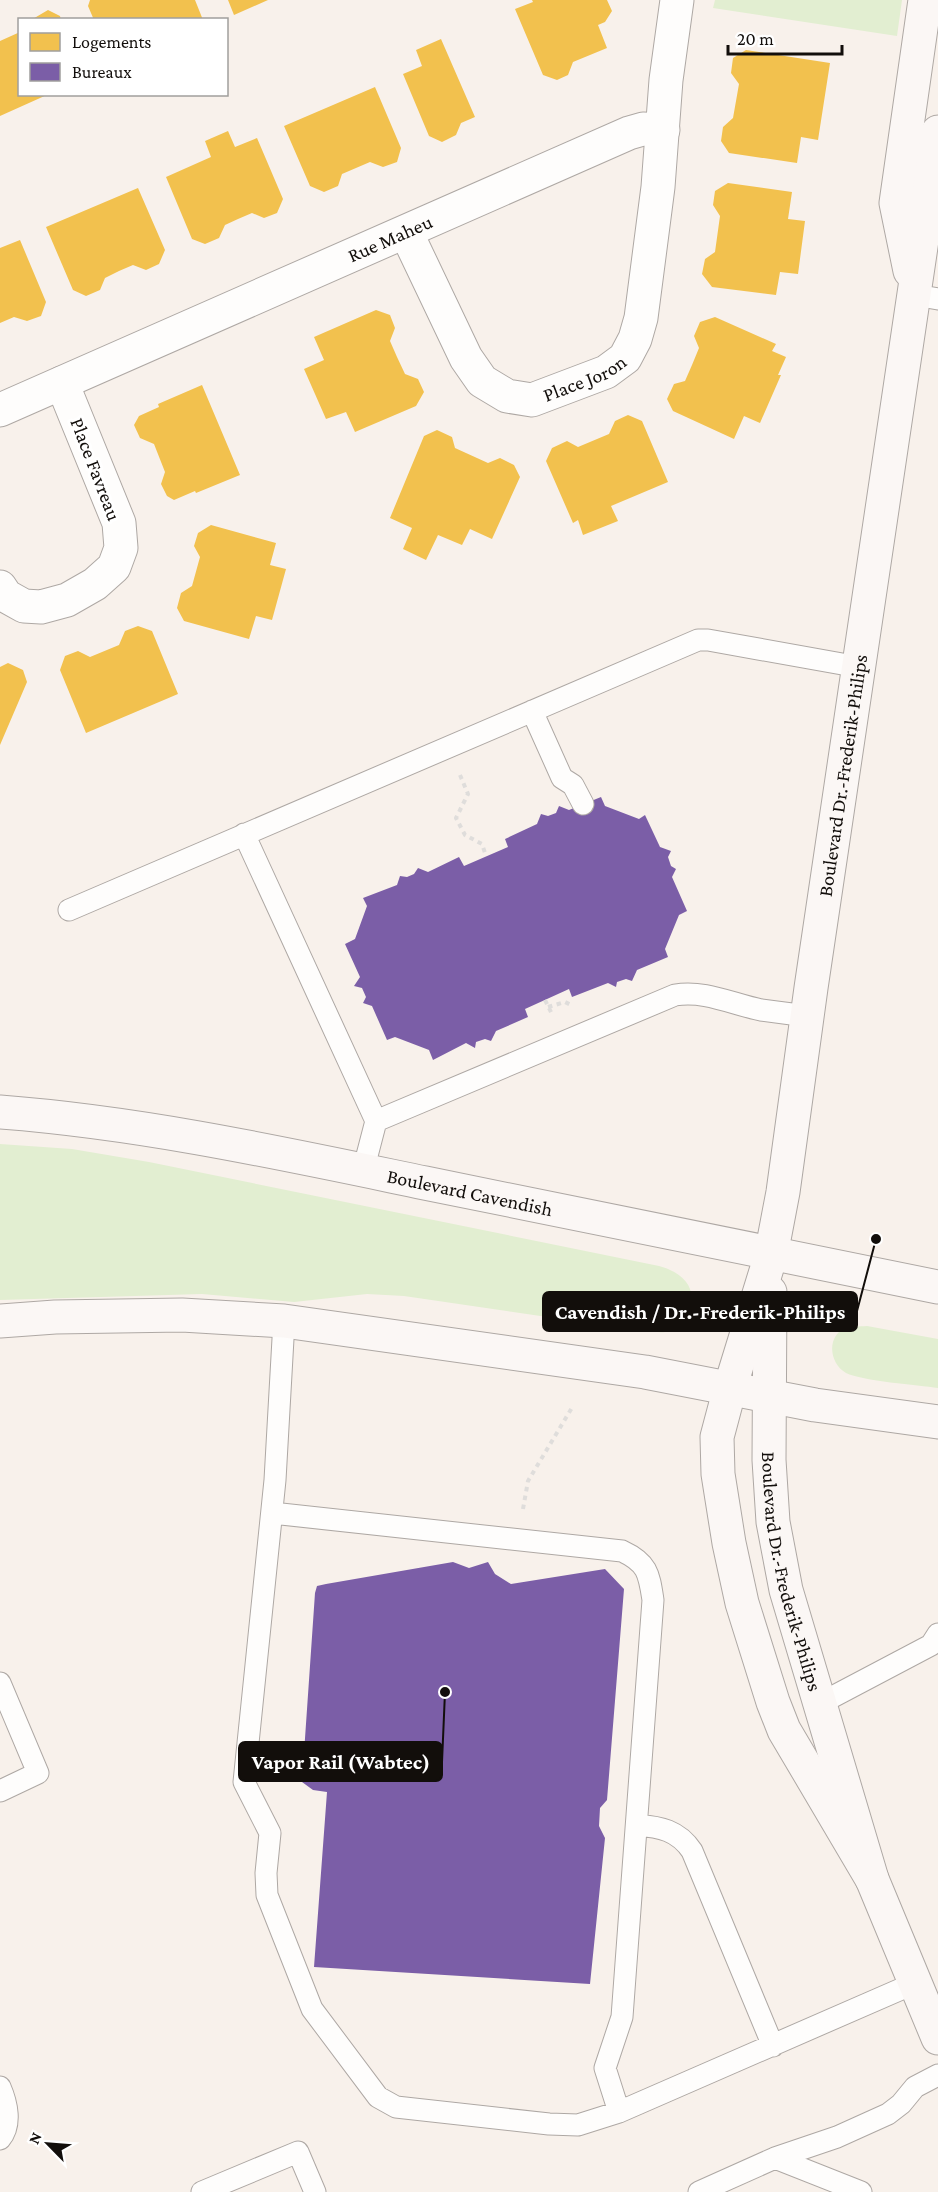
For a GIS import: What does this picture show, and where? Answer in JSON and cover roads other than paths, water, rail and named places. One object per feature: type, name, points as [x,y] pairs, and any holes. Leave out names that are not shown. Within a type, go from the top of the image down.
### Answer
[{"type":"street","points":[[663,130],[666,80],[677,0]]},
{"type":"street","name":"Boulevard Dr.-Frederik-Philips","points":[[925,0],[896,203],[926,297]]},
{"type":"street","name":"Rue Maheu","points":[[0,410],[628,133],[644,129],[663,130]]},
{"type":"street","name":"Place Joron","points":[[406,232],[465,358],[482,381],[507,396],[532,400],[606,372],[625,358],[635,339],[641,318],[663,130]]},
{"type":"street","name":"Boulevard Dr.-Frederik-Philips","points":[[872,1879],[784,1730],[772,1702],[757,1656],[729,1543],[718,1474],[717,1437],[771,1255],[783,1192],[859,667],[926,297],[938,132]]},
{"type":"street","name":"Place Favreau","points":[[0,587],[6,596],[24,606],[41,607],[67,600],[95,584],[114,567],[121,548],[118,523],[62,383]]},
{"type":"street","name":"Boulevard Cavendish","points":[[0,1112],[86,1120],[152,1130],[938,1287]]},
{"type":"street","name":"Boulevard Dr.-Frederik-Philips","points":[[771,1255],[769,1460],[777,1550],[796,1629],[821,1703],[872,1879],[938,2038]]},
{"type":"street","points":[[0,1321],[55,1317],[182,1315],[284,1321],[633,1370],[815,1405],[938,1422]]},
{"type":"lane","points":[[69,910],[698,640],[859,667]]},
{"type":"lane","points":[[532,711],[562,778],[573,785],[583,804]]},
{"type":"lane","points":[[244,834],[376,1121],[363,1171]]},
{"type":"lane","points":[[376,1121],[675,995],[690,992],[718,997],[760,1010],[807,1016]]},
{"type":"lane","points":[[284,1321],[272,1513],[244,1782],[270,1833],[266,1873],[267,1895],[312,2009],[378,2097],[396,2107],[549,2124],[578,2125],[619,2112],[915,1983]]},
{"type":"lane","points":[[272,1513],[622,1551],[643,1563],[650,1578],[653,1600],[637,1825],[622,2017],[605,2068],[619,2112]]},
{"type":"lane","points":[[821,1703],[931,1644],[938,1634]]},
{"type":"lane","points":[[0,1683],[38,1773],[0,1791]]},
{"type":"lane","points":[[637,1825],[662,1827],[674,1832],[685,1840],[692,1851],[773,2046]]},
{"type":"lane","points":[[699,2192],[775,2158],[837,2137],[888,2114],[901,2104],[915,2087],[938,2075]]},
{"type":"lane","points":[[0,2087],[5,2100],[7,2122],[0,2139]]},
{"type":"lane","points":[[202,2192],[298,2152],[315,2192]]},
{"type":"lane","points":[[775,2158],[861,2192]]},
{"type":"place","name":"Cavendish / Dr.-Frederik-Philips","points":[[876,1239]]},
{"type":"place","name":"Vapor Rail (Wabtec)","points":[[445,1692]]}]
